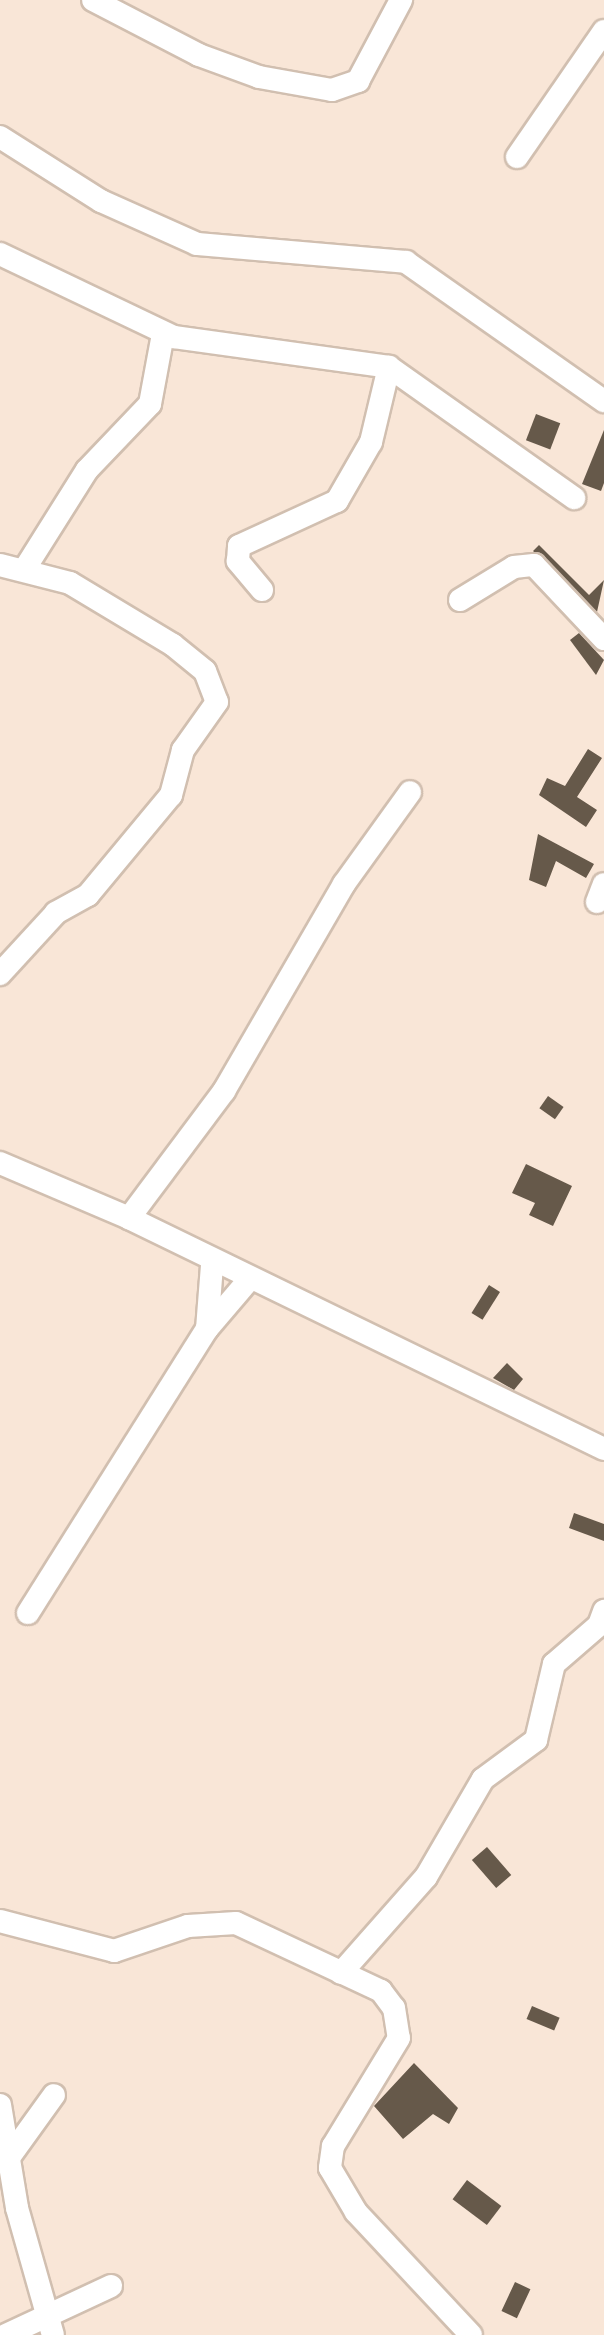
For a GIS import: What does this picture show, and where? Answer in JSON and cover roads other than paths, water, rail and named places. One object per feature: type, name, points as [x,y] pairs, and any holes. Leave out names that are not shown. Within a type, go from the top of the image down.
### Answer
[{"type":"street","points":[[93,0],[199,55],[259,77],[332,90],[358,81],[401,0]]},
{"type":"street","points":[[517,157],[604,31]]},
{"type":"street","points":[[0,137],[101,201],[197,244],[406,262],[604,401]]},
{"type":"street","points":[[0,254],[163,334],[389,367],[574,498]]},
{"type":"street","points":[[24,570],[87,470],[150,404],[163,334]]},
{"type":"street","points":[[262,590],[238,561],[239,546],[337,501],[371,442],[389,367]]},
{"type":"street","points":[[0,565],[70,583],[189,656],[213,682],[217,702],[183,750],[171,795],[88,895],[56,913],[0,974]]},
{"type":"street","points":[[460,600],[514,567],[534,565],[603,636]]},
{"type":"street","points":[[129,1218],[224,1091],[337,895],[410,792]]},
{"type":"street","points":[[0,1163],[129,1218],[212,1265],[604,1449]]},
{"type":"street","points":[[207,1329],[212,1265]]},
{"type":"street","points":[[28,1613],[207,1329],[248,1281]]},
{"type":"street","points":[[341,1973],[426,1877],[483,1779],[536,1740],[554,1664],[599,1625],[604,1611]]},
{"type":"street","points":[[0,1921],[114,1951],[188,1926],[236,1923],[389,1998],[399,2038],[333,2146],[330,2168],[356,2212],[471,2335]]},
{"type":"street","points":[[7,2174],[54,2095]]},
{"type":"street","points":[[0,2105],[9,2205],[50,2324]]},
{"type":"street","points":[[6,2335],[50,2324],[111,2286]]}]
